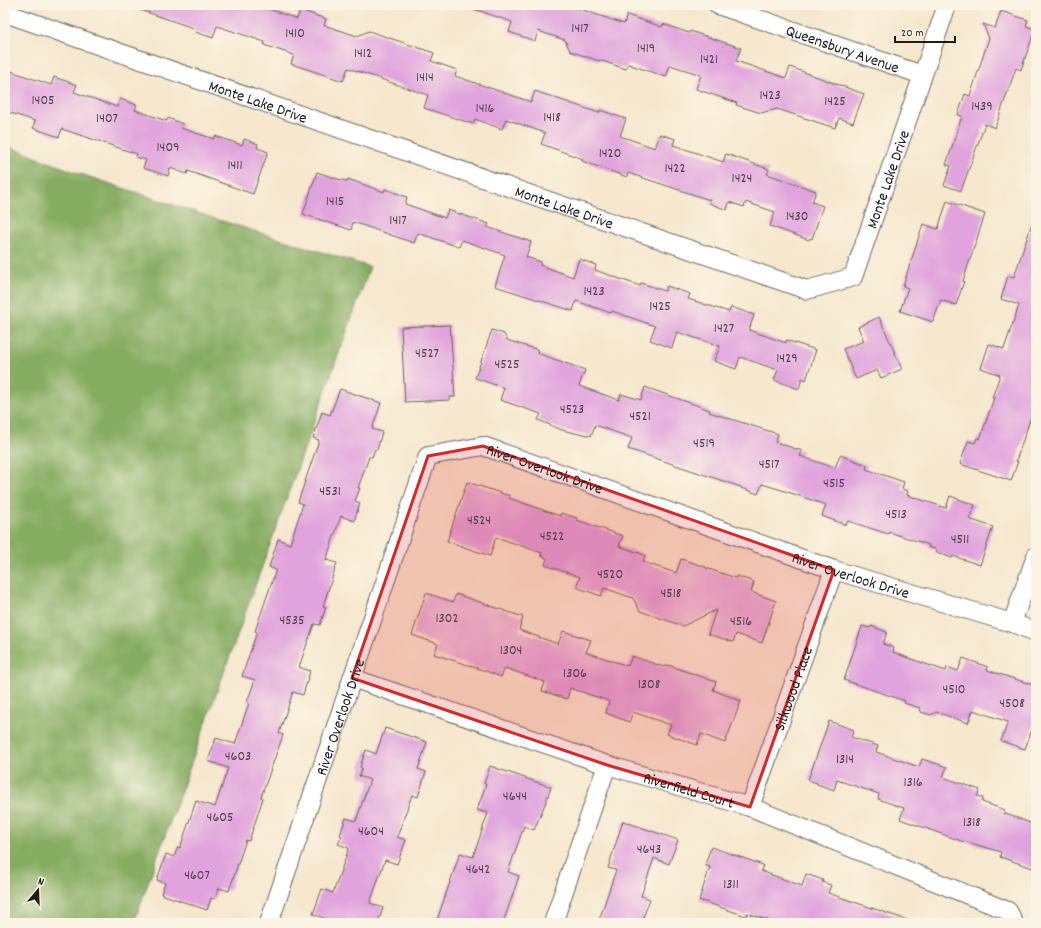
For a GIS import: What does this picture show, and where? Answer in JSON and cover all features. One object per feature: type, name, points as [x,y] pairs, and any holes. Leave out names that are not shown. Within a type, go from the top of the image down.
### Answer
[{"type":"street","name":"Queensbury Avenue","points":[[718,5],[922,75]]},
{"type":"street","name":"Monte Lake Drive","points":[[5,13],[807,290],[853,277],[947,5]]},
{"type":"street","name":"River Overlook Drive","points":[[269,923],[428,456],[482,446],[834,570],[1012,623],[1036,632]]},
{"type":"street","points":[[1012,623],[1036,556]]},
{"type":"street","name":"Silkwood Place","points":[[750,807],[834,570]]},
{"type":"street","name":"Riverfield Court","points":[[352,678],[607,765],[750,807],[1008,911],[1014,923]]},
{"type":"street","points":[[553,923],[607,765]]},
{"type":"highlighted area","points":[[483,446],[834,570],[750,807],[607,765],[352,678],[428,456]]},
{"type":"green space","points":[[5,145],[72,171],[219,220],[370,267],[134,922],[125,919],[123,923],[5,923]]},
{"type":"building","points":[[136,5],[258,5],[297,19],[300,10],[326,19],[324,25],[357,36],[369,31],[434,53],[431,61],[457,70],[455,76],[531,102],[535,91],[599,113],[600,110],[626,119],[620,136],[655,148],[660,134],[675,139],[673,145],[723,162],[726,154],[769,169],[767,174],[816,191],[812,202],[823,206],[812,239],[810,238],[809,240],[770,226],[775,212],[746,202],[744,207],[729,202],[727,210],[709,203],[710,200],[628,173],[627,177],[582,161],[583,159],[541,144],[545,133],[506,119],[502,129],[475,119],[473,124],[424,108],[428,95],[348,68],[343,81],[291,64],[294,55],[264,45],[265,42],[217,26],[213,38],[195,32],[196,29],[135,8]]},
{"type":"building","points":[[472,5],[578,5],[577,8],[624,24],[627,15],[662,27],[663,24],[689,33],[690,31],[741,48],[736,61],[786,78],[790,67],[864,94],[853,123],[839,118],[835,128],[777,109],[761,113],[696,89],[701,75],[670,65],[666,77],[628,64],[626,69],[599,61],[570,51],[565,40],[538,31],[535,41],[509,32],[512,22],[471,8]]},
{"type":"building","points":[[1001,11],[1028,20],[1026,26],[1035,29],[1021,70],[1016,68],[995,128],[985,124],[961,191],[944,185],[951,166],[946,165],[962,116],[958,115],[965,94],[970,96],[989,38],[983,24],[995,28]]},
{"type":"building","points":[[5,69],[51,85],[54,77],[77,85],[74,92],[117,107],[120,99],[137,105],[135,110],[167,121],[168,118],[183,124],[181,128],[214,139],[215,136],[242,145],[244,139],[258,144],[257,148],[268,152],[253,194],[188,171],[187,174],[170,168],[168,176],[143,168],[146,160],[136,157],[137,154],[62,129],[59,137],[33,128],[35,121],[5,111]]},
{"type":"building","points":[[317,172],[341,180],[347,181],[348,179],[384,192],[385,189],[407,197],[405,204],[445,218],[448,210],[489,224],[487,227],[531,242],[526,257],[541,262],[540,265],[573,277],[579,259],[596,265],[595,270],[640,286],[641,283],[665,291],[667,286],[690,294],[688,299],[729,312],[731,307],[754,315],[749,330],[786,343],[786,340],[816,350],[806,380],[802,378],[799,389],[774,380],[778,370],[740,357],[736,369],[714,361],[720,346],[677,332],[672,348],[650,340],[655,326],[612,311],[611,313],[576,301],[573,311],[495,286],[505,255],[462,240],[459,247],[418,233],[414,243],[353,222],[351,230],[303,214]]},
{"type":"building","points":[[947,201],[985,214],[956,305],[941,300],[933,322],[900,311],[908,288],[903,286],[923,224],[938,229]]},
{"type":"building","points":[[1033,220],[1036,220],[1036,402],[1016,461],[1018,461],[1011,481],[960,464],[968,441],[975,443],[977,438],[980,439],[994,398],[992,398],[1000,375],[981,368],[989,344],[1004,349],[1019,305],[1001,299],[1008,276],[1014,277]]},
{"type":"building","points":[[879,317],[902,369],[881,378],[877,370],[856,379],[843,349],[864,341],[858,327]]},
{"type":"building","points":[[450,325],[455,397],[450,397],[450,400],[405,402],[401,327]]},
{"type":"building","points":[[492,330],[504,334],[507,340],[538,350],[537,353],[585,370],[579,386],[619,400],[621,394],[641,400],[645,387],[710,410],[709,412],[778,434],[775,442],[802,451],[800,456],[835,468],[840,455],[867,465],[866,469],[904,482],[902,489],[908,491],[907,495],[946,508],[950,496],[975,505],[969,519],[993,527],[980,565],[953,556],[952,558],[936,552],[937,550],[928,547],[929,545],[889,532],[888,534],[848,521],[846,525],[822,516],[826,505],[788,492],[762,484],[758,494],[628,449],[632,438],[595,425],[591,436],[562,430],[538,420],[541,414],[500,400],[504,388],[475,378]]},
{"type":"building","points":[[340,389],[381,403],[372,429],[382,432],[377,450],[375,449],[372,457],[369,457],[358,488],[360,488],[355,501],[360,503],[354,521],[341,516],[326,560],[337,563],[323,606],[326,607],[320,625],[314,624],[299,667],[310,671],[303,695],[293,692],[279,733],[283,735],[261,797],[263,798],[249,841],[246,840],[229,891],[219,888],[215,899],[211,898],[207,910],[161,894],[165,883],[157,880],[166,854],[174,857],[178,847],[180,848],[196,801],[215,807],[228,768],[208,761],[216,738],[235,744],[255,680],[242,676],[257,632],[255,631],[276,570],[269,567],[278,539],[290,544],[303,504],[298,502],[319,440],[313,438],[322,412],[330,415]]},
{"type":"building","points":[[467,482],[510,496],[509,498],[560,516],[561,513],[577,518],[577,520],[623,536],[619,546],[645,555],[643,562],[676,573],[681,559],[736,578],[737,576],[754,582],[751,592],[776,601],[762,643],[736,634],[733,642],[708,634],[716,610],[683,626],[640,611],[633,598],[604,588],[601,596],[576,587],[580,577],[545,565],[547,558],[541,556],[542,553],[496,537],[490,556],[447,541]]},
{"type":"building","points":[[426,593],[453,602],[456,594],[523,617],[519,630],[558,644],[563,631],[591,640],[586,652],[628,666],[632,656],[664,667],[668,665],[716,682],[713,690],[741,701],[725,743],[701,734],[697,745],[667,734],[671,725],[633,712],[629,722],[606,713],[609,701],[570,688],[567,699],[542,691],[545,682],[505,668],[501,677],[434,654],[438,644],[412,635]]},
{"type":"building","points":[[862,626],[870,628],[871,626],[887,632],[883,644],[894,648],[893,652],[908,658],[946,671],[947,667],[958,671],[963,658],[988,667],[987,670],[1036,686],[1036,718],[1025,749],[1001,741],[1008,722],[973,710],[968,723],[936,712],[931,715],[921,712],[920,708],[904,703],[905,701],[844,680]]},
{"type":"building","points":[[829,721],[854,730],[851,737],[878,746],[876,752],[919,767],[922,759],[947,767],[943,777],[980,790],[977,796],[983,798],[982,802],[1005,810],[1003,813],[1036,825],[1036,869],[1000,857],[1001,852],[964,842],[900,819],[904,808],[878,799],[879,794],[837,780],[834,790],[808,780]]},
{"type":"building","points":[[385,728],[427,742],[418,769],[426,772],[418,797],[412,795],[397,837],[406,840],[397,864],[385,860],[370,903],[383,908],[378,923],[338,923],[313,914],[322,889],[333,893],[349,848],[338,844],[342,836],[340,835],[346,818],[356,821],[370,780],[359,776],[362,768],[360,767],[366,750],[376,754]]},
{"type":"building","points":[[490,766],[551,787],[534,830],[524,826],[508,872],[519,876],[503,923],[436,923],[460,853],[473,857],[488,813],[477,810],[486,784],[484,784]]},
{"type":"building","points":[[623,821],[678,840],[669,864],[654,858],[641,896],[650,899],[641,923],[598,923],[616,870],[608,868]]},
{"type":"building","points":[[711,847],[763,865],[761,871],[802,886],[806,874],[823,880],[822,882],[831,885],[828,893],[907,920],[907,923],[776,923],[747,913],[746,916],[699,900],[710,867],[705,865]]}]
